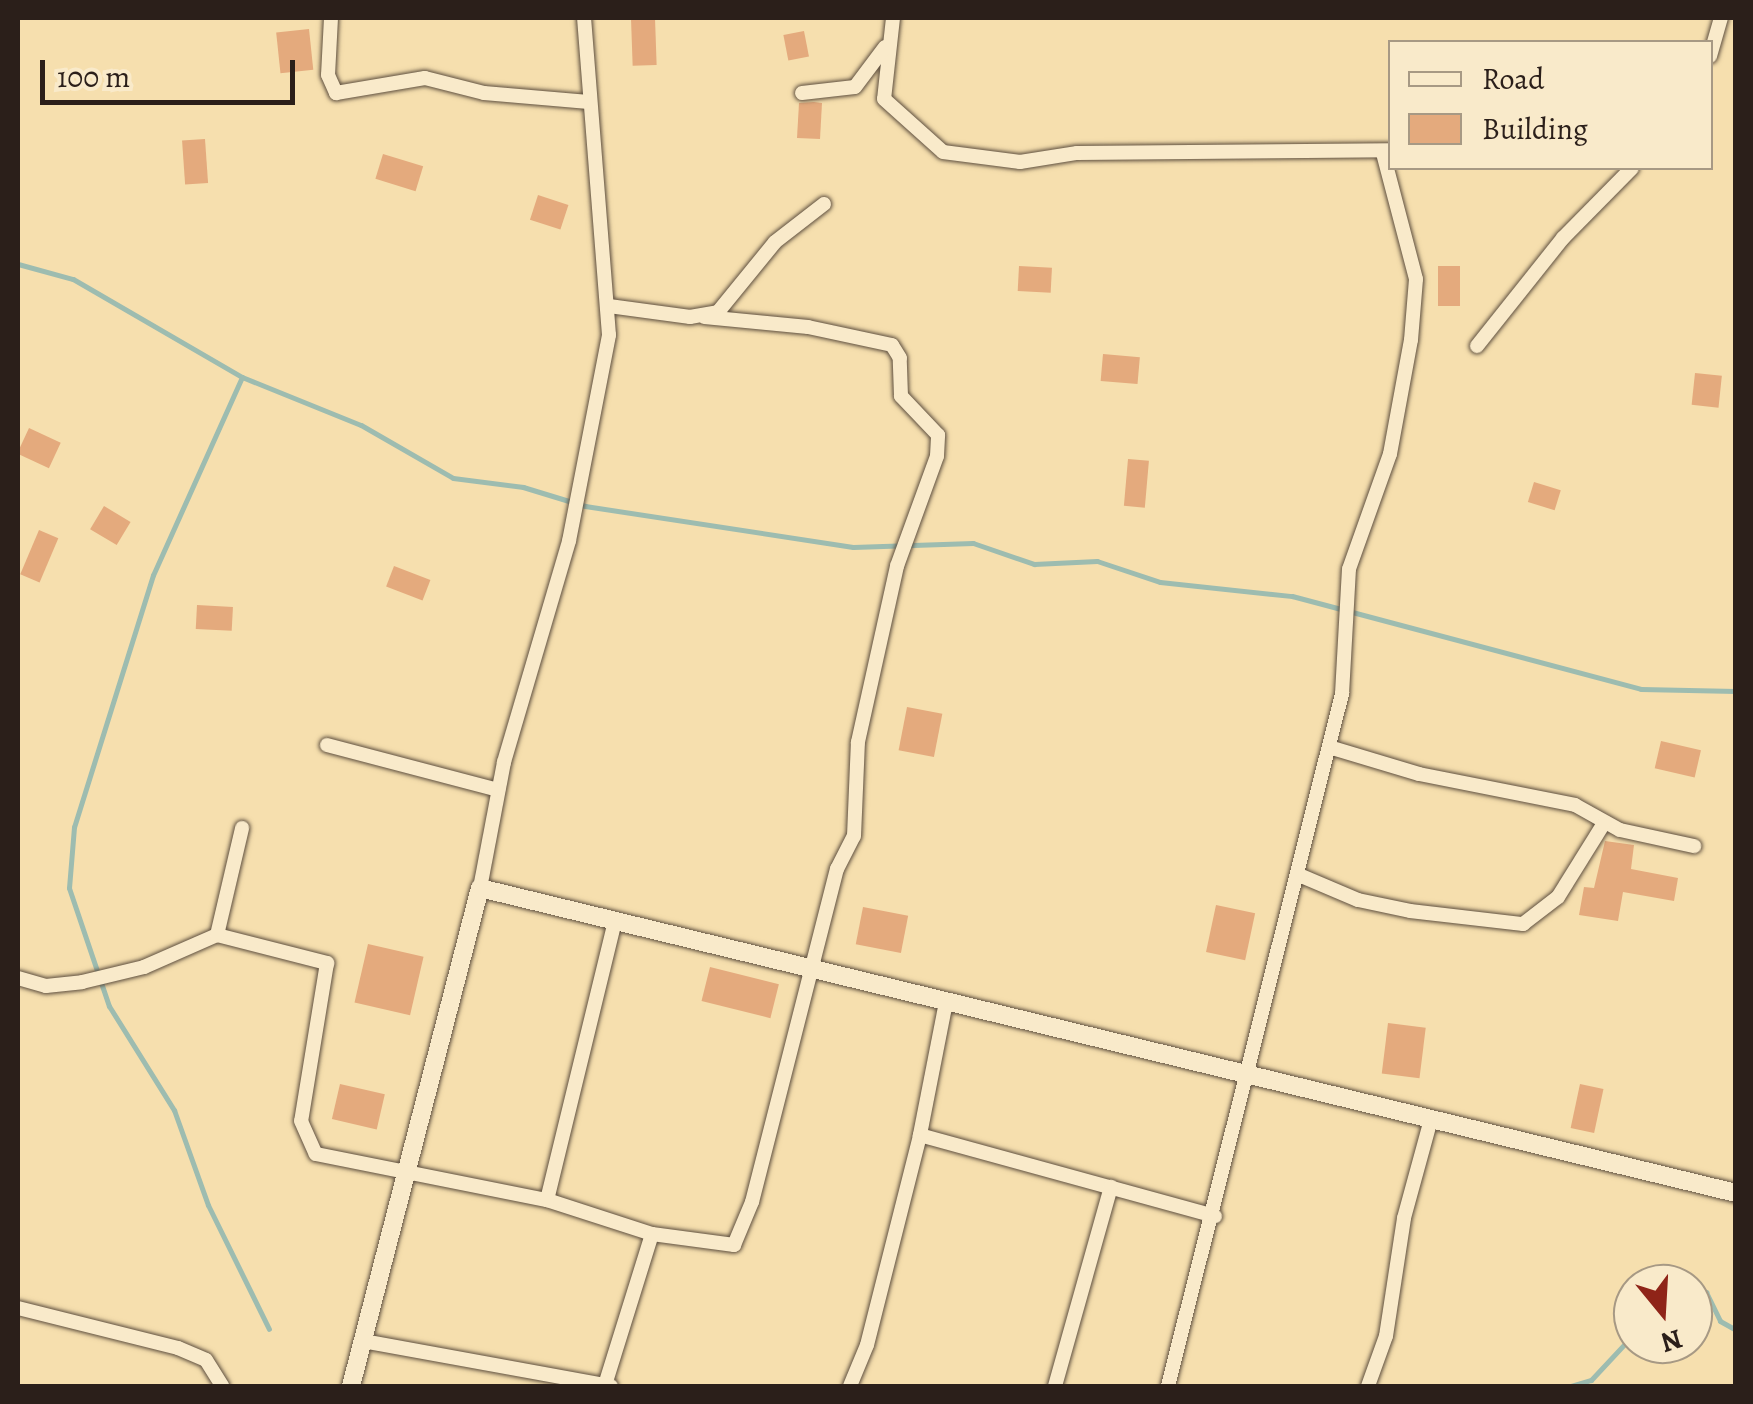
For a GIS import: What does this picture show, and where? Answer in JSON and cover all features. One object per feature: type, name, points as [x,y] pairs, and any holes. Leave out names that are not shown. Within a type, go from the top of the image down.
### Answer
[{"type":"street","points":[[331,18],[328,75],[336,92],[425,78],[484,94],[589,102]]},
{"type":"street","points":[[351,1386],[480,888],[498,790],[569,541],[609,306],[584,18]]},
{"type":"street","points":[[895,18],[884,99],[920,136],[970,158],[1387,151]]},
{"type":"street","points":[[1713,46],[1721,18]]},
{"type":"street","points":[[860,84],[891,35]]},
{"type":"street","points":[[802,94],[884,84]]},
{"type":"street","points":[[1168,1386],[1215,1216],[1246,1074],[1342,694],[1349,569],[1390,454],[1411,340],[1416,279],[1391,170]]},
{"type":"street","points":[[1477,346],[1563,238],[1630,170]]},
{"type":"street","points":[[704,317],[728,306],[775,242],[824,204]]},
{"type":"street","points":[[18,978],[46,986],[82,982],[144,967],[217,935],[327,963],[307,1068],[303,1135],[326,1160],[407,1169],[547,1200],[652,1234],[734,1245],[752,1202],[838,869],[854,836],[858,742],[896,566],[937,456],[938,435],[901,396],[900,358],[892,345],[808,327],[609,306]]},
{"type":"street","points":[[327,745],[498,790]]},
{"type":"street","points":[[1329,747],[1419,774],[1575,805],[1604,824],[1694,846]]},
{"type":"street","points":[[1299,875],[1392,907],[1523,924],[1558,897],[1604,824]]},
{"type":"street","points":[[217,935],[242,828]]},
{"type":"street","points":[[480,888],[1736,1193]]},
{"type":"street","points":[[547,1200],[614,921]]},
{"type":"street","points":[[850,1386],[867,1345],[920,1135],[946,1002]]},
{"type":"street","points":[[1368,1386],[1386,1336],[1404,1218],[1431,1120]]},
{"type":"street","points":[[920,1135],[1215,1216]]},
{"type":"street","points":[[1055,1386],[1110,1187]]},
{"type":"street","points":[[363,1341],[609,1386],[652,1234]]},
{"type":"street","points":[[18,1308],[178,1348],[206,1360],[222,1386]]},
{"type":"building","points":[[655,18],[657,65],[633,66],[631,19]]},
{"type":"building","points":[[309,29],[313,70],[280,73],[276,32]]},
{"type":"building","points":[[804,31],[809,57],[788,61],[783,35]]},
{"type":"building","points":[[799,103],[822,103],[820,139],[797,138]]},
{"type":"building","points":[[205,139],[208,183],[185,184],[182,141]]},
{"type":"building","points":[[383,154],[423,166],[416,191],[375,179]]},
{"type":"building","points":[[538,195],[568,205],[560,230],[530,220]]},
{"type":"building","points":[[1019,266],[1052,268],[1051,293],[1018,291]]},
{"type":"building","points":[[1438,266],[1460,266],[1460,306],[1438,306]]},
{"type":"building","points":[[1103,354],[1140,357],[1138,384],[1101,381]]},
{"type":"building","points":[[1695,373],[1722,376],[1719,408],[1692,405]]},
{"type":"building","points":[[29,428],[61,443],[49,468],[18,454]]},
{"type":"building","points":[[1128,459],[1149,461],[1145,508],[1124,506]]},
{"type":"building","points":[[1534,482],[1561,490],[1555,510],[1528,502]]},
{"type":"building","points":[[104,506],[131,522],[117,545],[90,529]]},
{"type":"building","points":[[39,530],[58,538],[40,582],[20,574]]},
{"type":"building","points":[[394,566],[430,580],[423,601],[386,587]]},
{"type":"building","points":[[197,605],[233,607],[232,631],[196,629]]},
{"type":"building","points":[[907,707],[942,714],[934,757],[899,750]]},
{"type":"building","points":[[1661,741],[1701,750],[1695,778],[1655,768]]},
{"type":"building","points":[[1605,841],[1634,845],[1631,869],[1678,878],[1674,901],[1623,892],[1618,921],[1579,915],[1584,887],[1594,888]]},
{"type":"building","points":[[1216,905],[1255,913],[1245,960],[1206,952]]},
{"type":"building","points":[[863,907],[908,916],[901,953],[856,944]]},
{"type":"building","points":[[368,944],[424,957],[410,1015],[355,1002]]},
{"type":"building","points":[[710,967],[779,984],[770,1018],[702,1001]]},
{"type":"building","points":[[1388,1023],[1426,1028],[1420,1078],[1382,1074]]},
{"type":"building","points":[[340,1084],[385,1094],[377,1129],[332,1119]]},
{"type":"building","points":[[1580,1084],[1603,1089],[1594,1133],[1571,1128]]},
{"type":"waterway","points":[[18,264],[73,279],[242,377],[361,425],[453,478],[523,487],[585,506],[853,547],[973,543],[1034,564],[1097,561],[1160,582],[1292,596],[1641,689],[1736,691]]},
{"type":"waterway","points":[[242,377],[153,575],[74,827],[69,888],[109,1006],[174,1110],[208,1205],[269,1329]]},
{"type":"waterway","points":[[1713,1306],[1720,1321],[1736,1330]]},
{"type":"waterway","points":[[1571,1386],[1591,1380],[1613,1356]]}]
